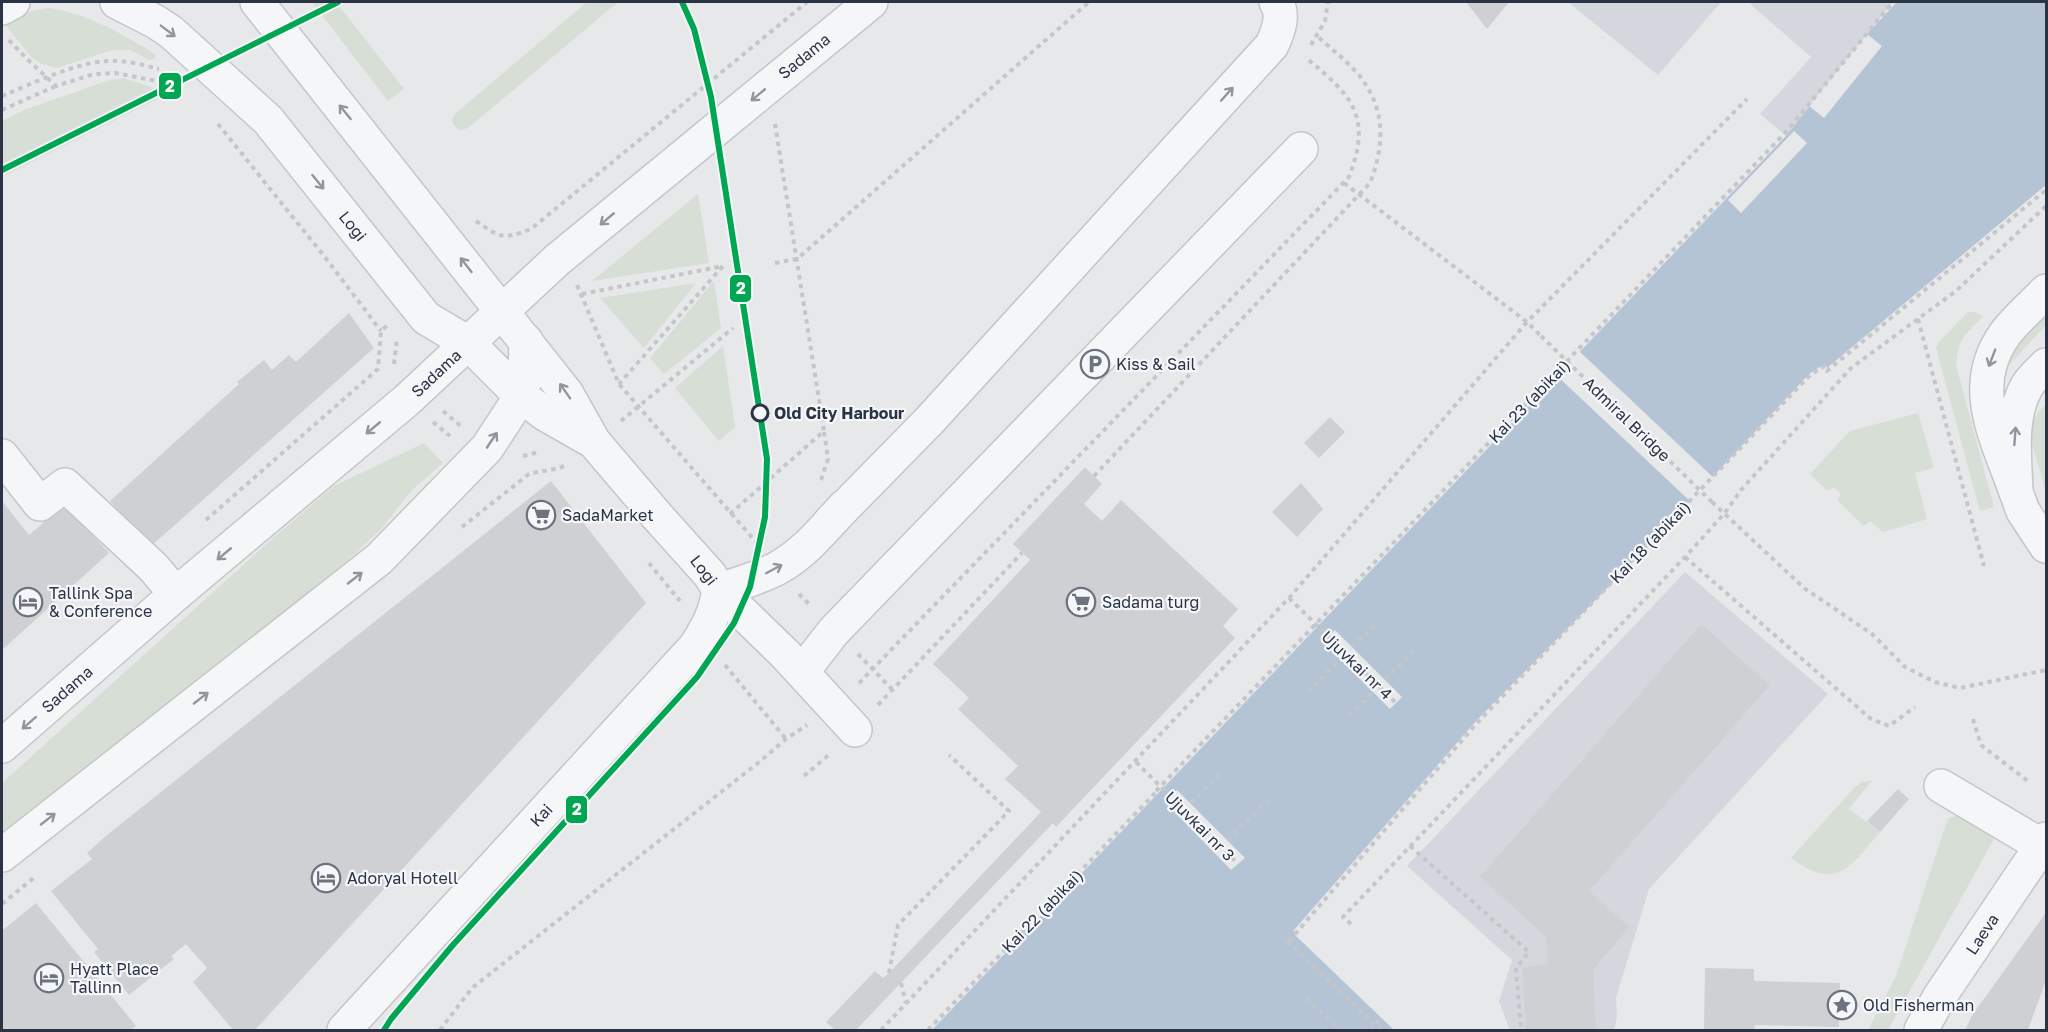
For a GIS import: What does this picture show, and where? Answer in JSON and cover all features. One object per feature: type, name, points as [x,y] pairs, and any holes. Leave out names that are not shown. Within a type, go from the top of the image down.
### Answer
[{"type":"street","points":[[5,23],[13,2]]},
{"type":"street","name":"Logi","points":[[117,2],[171,32],[268,120],[420,311],[468,342],[521,396],[545,414],[594,442]]},
{"type":"street","name":"Logi","points":[[257,2],[567,394],[594,442],[710,574],[719,590],[802,672],[855,730]]},
{"type":"street","name":"Sadama","points":[[2,747],[176,594],[412,395],[557,260],[872,2]]},
{"type":"street","points":[[719,590],[752,580],[778,568],[805,548],[930,420],[1272,45],[1279,30],[1280,7],[1276,2]]},
{"type":"street","points":[[830,522],[1197,129]]},
{"type":"street","points":[[802,672],[834,631],[1301,149]]},
{"type":"street","points":[[2046,291],[2006,333],[1991,356],[1986,381],[1988,409],[2016,492],[2023,511],[2046,546]]},
{"type":"street","points":[[412,395],[427,362],[428,339],[420,311]]},
{"type":"street","points":[[2,855],[379,559],[487,448],[521,396],[525,378],[526,341]]},
{"type":"street","points":[[2016,492],[2014,440],[2017,412],[2028,385],[2046,365]]},
{"type":"street","points":[[2,456],[40,504],[65,486],[153,567],[176,594]]},
{"type":"street","name":"Kai","points":[[344,1030],[695,648],[711,623],[719,590]]},
{"type":"street","points":[[1941,786],[2044,842]]},
{"type":"street","name":"Laeva","points":[[1921,1030],[1940,996],[2044,842]]},
{"type":"path","points":[[465,263],[498,236],[515,235],[531,229],[807,2]]},
{"type":"path","points":[[775,263],[797,259],[1089,2]]},
{"type":"path","points":[[1094,476],[1370,183],[1381,144],[1381,126],[1377,110],[1359,75],[1317,36],[1325,21],[1328,2]]},
{"type":"path","name":"Kai 23 (abikai)","points":[[1156,791],[1785,133],[1893,2]]},
{"type":"path","points":[[2,96],[46,77],[5,23]]},
{"type":"path","points":[[2,110],[56,86]]},
{"type":"path","points":[[881,1030],[1289,598],[1527,322],[1747,99]]},
{"type":"path","points":[[205,521],[378,369],[381,331],[212,116]]},
{"type":"path","points":[[730,514],[824,431],[774,118]]},
{"type":"path","name":"Admiral Bridge","points":[[1344,183],[1527,322],[1724,514],[1804,588],[1872,634],[1905,667],[1935,682],[1960,688],[2046,670]]},
{"type":"path","name":"Kai 18 (abikai)","points":[[1381,1030],[1288,941],[1477,723],[1811,374],[1825,366],[1827,371],[2046,190]]},
{"type":"path","points":[[1351,924],[1343,917],[1685,557],[1724,514],[1741,490],[1851,368],[1956,291],[2046,206]]},
{"type":"path","points":[[531,229],[582,294],[619,384],[778,568]]},
{"type":"path","points":[[582,294],[723,266],[619,384]]},
{"type":"path","points":[[381,331],[420,311]]},
{"type":"path","points":[[1917,319],[1984,566]]},
{"type":"path","points":[[594,442],[733,328]]},
{"type":"path","points":[[378,369],[412,395],[477,459]]},
{"type":"path","points":[[892,689],[1022,553]]},
{"type":"path","points":[[1685,557],[1871,718],[1890,726],[1915,707]]},
{"type":"path","name":"Ujuvkai nr 4","points":[[1289,598],[1396,703]]},
{"type":"path","name":"Ujuvkai nr 4","points":[[1352,647],[1377,623]]},
{"type":"path","name":"Ujuvkai nr 4","points":[[1385,680],[1417,648]]},
{"type":"path","name":"Ujuvkai nr 4","points":[[1308,692],[1340,659]]},
{"type":"path","name":"Ujuvkai nr 4","points":[[1349,716],[1373,692]]},
{"type":"path","points":[[1973,718],[1981,744],[2029,782]]},
{"type":"path","points":[[889,973],[898,925],[1009,811],[949,755]]},
{"type":"path","name":"Ujuvkai nr 3","points":[[1136,762],[1238,864]]},
{"type":"path","points":[[1191,803],[1222,772]]},
{"type":"path","name":"Kai 22 (abikai)","points":[[928,1030],[1156,791]]},
{"type":"path","points":[[1227,840],[1270,798]]},
{"type":"path","points":[[1410,846],[1529,952],[1516,968],[1521,1030]]},
{"type":"path","points":[[901,983],[907,1004]]},
{"type":"path","points":[[1306,998],[1341,1030]]},
{"type":"path","points":[[1370,1030],[1382,1018]]},
{"type":"shaded area","points":[[312,2],[336,2],[404,89],[388,101]]},
{"type":"shaded area","points":[[587,2],[618,2],[468,128],[460,130],[454,126],[452,120],[456,113]]},
{"type":"shaded area","points":[[1568,2],[1721,2],[1658,75]]},
{"type":"shaded area","points":[[1748,2],[1893,2],[1786,136],[1760,114],[1811,57]]},
{"type":"shaded area","points":[[49,8],[104,25],[155,54],[155,59],[149,60],[131,50],[112,50],[57,68],[42,64],[32,58],[3,22],[25,13]]},
{"type":"shaded area","points":[[124,78],[169,93],[2,177],[2,121],[24,110],[110,80]]},
{"type":"shaded area","points":[[698,194],[709,263],[592,281]]},
{"type":"shaded area","points":[[714,281],[721,328],[664,374],[650,358]]},
{"type":"shaded area","points":[[696,283],[644,348],[600,298]]},
{"type":"shaded area","points":[[2046,306],[2046,325],[2011,363],[2008,363],[2007,353]]},
{"type":"shaded area","points":[[1968,312],[1983,316],[1964,337],[1956,365],[1994,507],[1980,511],[1936,348],[1938,343]]},
{"type":"shaded area","points":[[723,346],[735,427],[719,441],[675,388]]},
{"type":"shaded area","points":[[2046,404],[2046,491],[2029,434],[2035,417]]},
{"type":"shaded area","points":[[1918,413],[1934,468],[1915,473],[1927,519],[1883,532],[1870,521],[1864,526],[1837,500],[1841,494],[1834,487],[1827,491],[1810,474],[1850,431]]},
{"type":"shaded area","points":[[424,443],[443,463],[412,490],[381,529],[349,559],[2,840],[2,783],[272,539],[334,486]]},
{"type":"shaded area","points":[[1685,572],[1828,694],[1649,889],[1616,998],[1617,1017],[1614,1030],[1510,1030],[1499,1001],[1512,960],[1407,866]]},
{"type":"shaded area","points":[[1872,780],[1849,809],[1880,832],[1851,865],[1831,874],[1820,873],[1791,858],[1854,788],[1862,782]]},
{"type":"shaded area","points":[[1961,816],[1995,837],[1888,1030],[1868,1030],[1896,976],[1946,824],[1949,818]]},
{"type":"water","points":[[1897,2],[2046,2],[2046,185],[1827,368],[1825,364],[1810,373],[1630,565],[1476,721],[1294,930],[1295,935],[1394,1030],[932,1030],[1786,136],[1867,34]]},
{"type":"pier","points":[[1867,34],[1882,46],[1824,118],[1809,106]]},
{"type":"pier","points":[[1794,131],[1807,143],[1741,213],[1728,200]]},
{"type":"pier","points":[[1578,350],[1715,479],[1692,503],[1555,374]]},
{"type":"pier","points":[[1335,630],[1402,697],[1390,709],[1323,642]]},
{"type":"pier","points":[[1177,790],[1245,858],[1231,870],[1165,802]]},
{"type":"building","points":[[1466,2],[1509,2],[1487,29]]},
{"type":"building","points":[[349,313],[374,348],[150,547],[110,501],[239,384],[237,382],[264,360],[272,370],[289,355],[296,362]]},
{"type":"building","points":[[1330,417],[1345,432],[1319,458],[1304,443]]},
{"type":"building","points":[[1085,467],[1102,484],[1084,504],[1102,521],[1121,500],[1238,609],[1223,626],[1235,638],[1056,827],[1053,823],[856,1030],[835,1030],[826,1022],[875,971],[883,978],[889,973],[1041,812],[1005,779],[1018,766],[958,709],[969,698],[933,664],[1030,560],[1013,544]]},
{"type":"building","points":[[551,481],[646,603],[255,1030],[233,1030],[193,982],[207,968],[186,944],[171,956],[174,959],[129,995],[94,952],[98,949],[51,891],[92,859],[87,853],[107,835]]},
{"type":"building","points":[[1301,483],[1323,509],[1297,537],[1272,512]]},
{"type":"building","name":"Tallink Spa & Conference","points":[[2,501],[29,535],[64,505],[109,553],[2,650]]},
{"type":"building","points":[[1701,624],[1770,685],[1589,891],[1629,927],[1593,970],[1596,1030],[1526,1030],[1522,968],[1548,964],[1546,937],[1480,877]]},
{"type":"building","points":[[1898,789],[1909,799],[1880,832],[1867,821]]},
{"type":"building","name":"Hyatt Place Tallinn","points":[[36,903],[136,1026],[130,1030],[2,1030],[2,931]]},
{"type":"building","points":[[2045,914],[2046,980],[2028,1030],[1965,1030],[1973,1014]]},
{"type":"building","points":[[1705,968],[1754,969],[1754,981],[1840,983],[1839,1027],[1755,1025],[1754,1030],[1704,1030]]},
{"type":"transit line","name":"2","points":[[2,170],[338,2]]},
{"type":"transit line","name":"2","points":[[384,1030],[452,946],[697,677],[734,623],[750,587],[765,517],[767,459],[711,97],[694,29],[682,2]]},
{"type":"place","name":"Kiss & Sail","points":[[1095,364]]},
{"type":"place","name":"Old City Harbour","points":[[760,413]]},
{"type":"place","name":"SadaMarket","points":[[541,515]]},
{"type":"place","name":"Tallink Spa & Conference","points":[[28,602]]},
{"type":"place","name":"Sadama turg","points":[[1081,602]]},
{"type":"place","name":"Adoryal Hotell","points":[[326,878]]},
{"type":"place","name":"Hyatt Place Tallinn","points":[[49,978]]},
{"type":"place","name":"Old Fisherman","points":[[1842,1005]]}]
